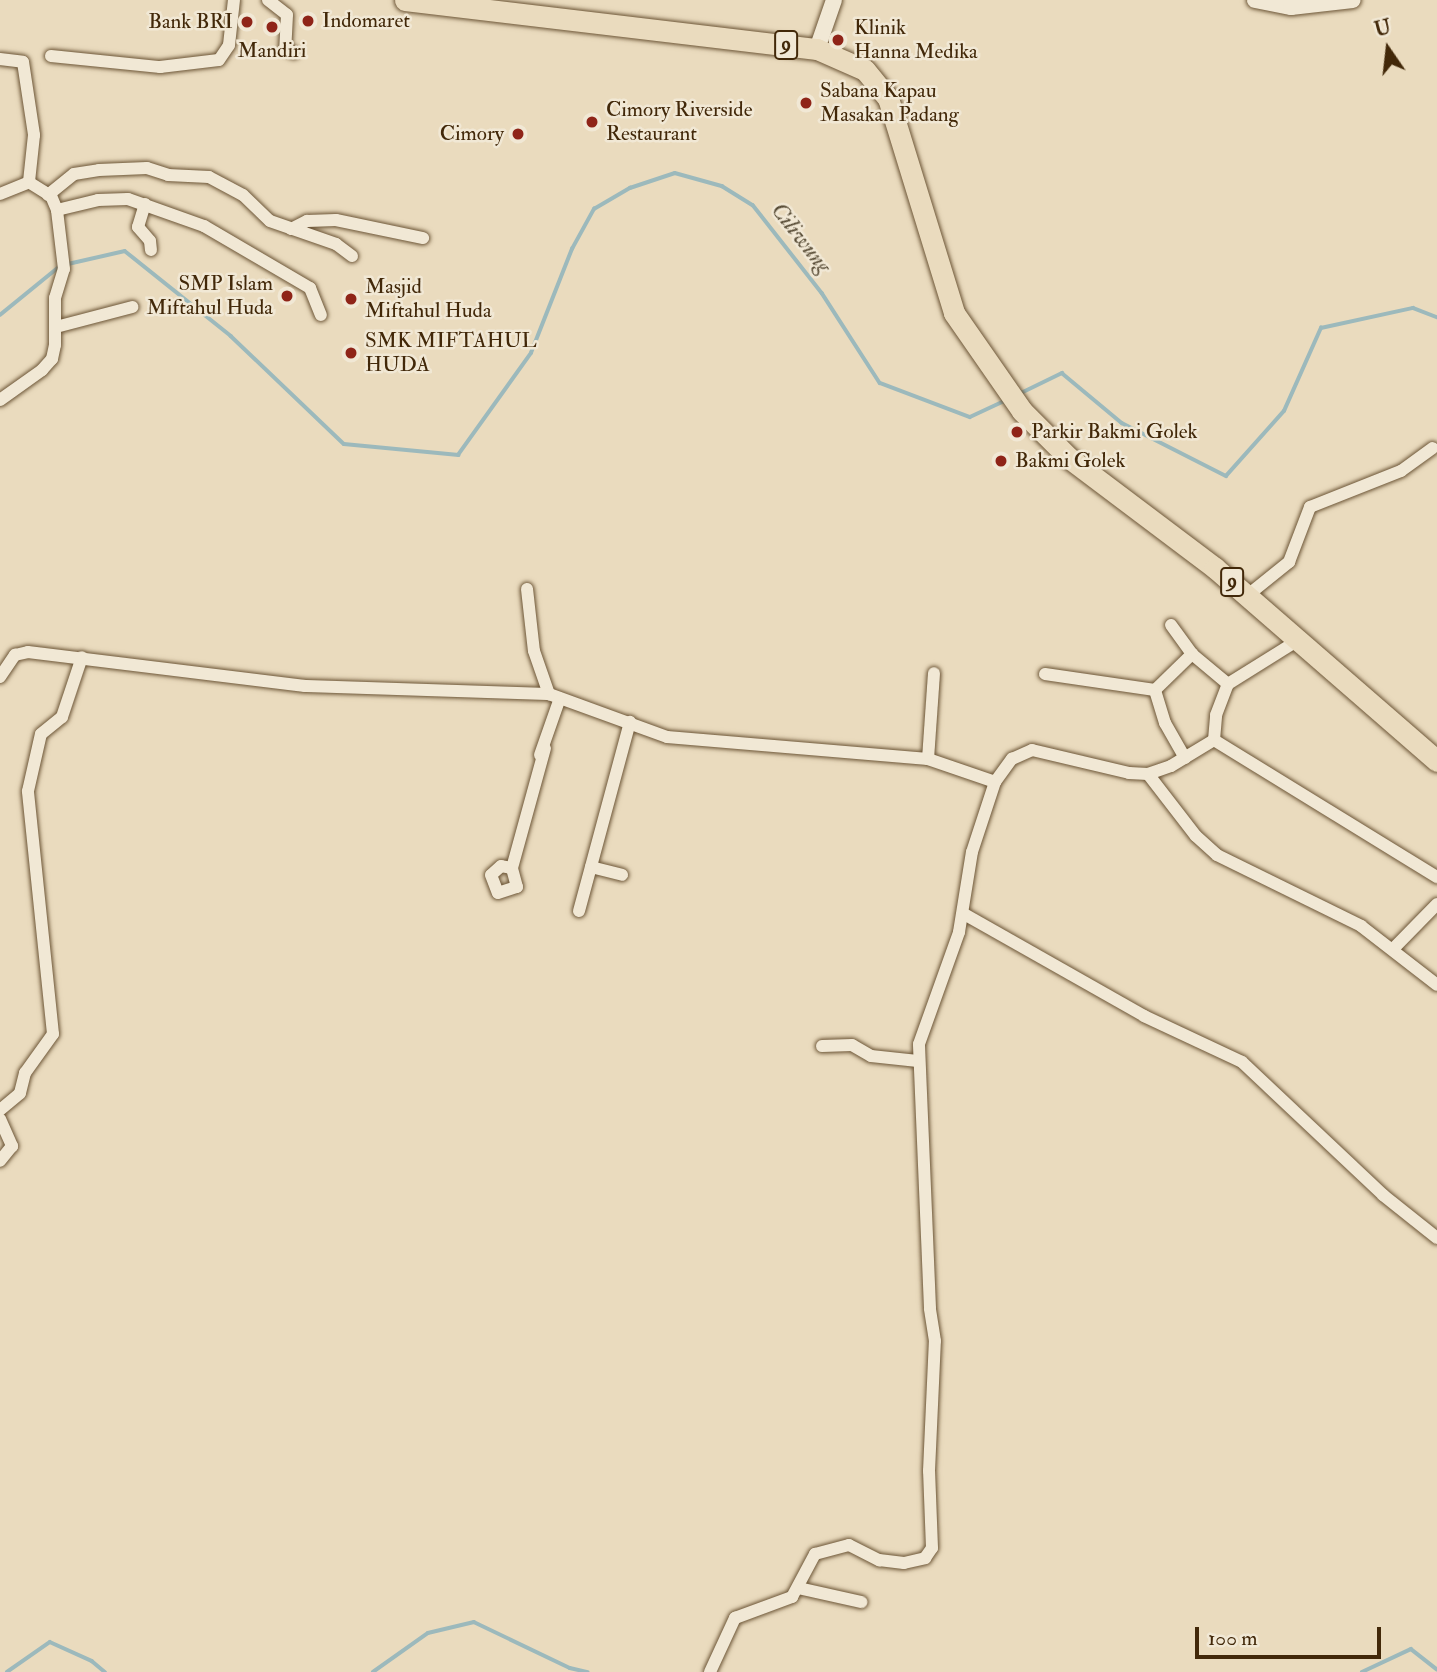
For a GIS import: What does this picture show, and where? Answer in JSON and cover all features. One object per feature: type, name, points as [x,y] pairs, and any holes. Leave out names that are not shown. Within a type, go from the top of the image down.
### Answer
[{"type":"highway","name":"9","points":[[405,0],[486,4],[817,49],[865,70],[888,97],[947,294],[976,345],[1022,411],[1069,458],[1248,595],[1437,761]]},
{"type":"street","points":[[51,56],[160,67],[219,60],[229,45],[234,0]]},
{"type":"street","points":[[268,0],[287,15],[285,48],[294,53]]},
{"type":"street","points":[[817,49],[834,0]]},
{"type":"street","points":[[1255,0],[1291,4],[1353,0]]},
{"type":"street","points":[[0,59],[23,62],[34,135],[29,182]]},
{"type":"street","points":[[48,195],[74,174],[99,170],[147,168],[168,175],[209,177],[243,195],[287,231],[299,230],[336,244],[352,256]]},
{"type":"street","points":[[0,194],[29,182]]},
{"type":"street","points":[[0,400],[28,383],[52,359],[56,327],[55,298],[64,269],[57,210],[48,195],[29,182]]},
{"type":"street","points":[[57,210],[112,198],[145,204],[204,226],[310,288],[321,315]]},
{"type":"street","points":[[145,204],[138,228],[150,241],[151,250]]},
{"type":"street","points":[[287,231],[307,221],[336,220],[422,238]]},
{"type":"street","points":[[56,327],[132,307]]},
{"type":"street","points":[[1248,595],[1289,562],[1310,507],[1401,471],[1433,448]]},
{"type":"street","points":[[510,867],[545,748],[554,696],[534,651],[527,589]]},
{"type":"street","points":[[1171,625],[1192,654],[1228,684]]},
{"type":"street","points":[[1214,740],[1216,715],[1228,684],[1300,639]]},
{"type":"street","points":[[0,677],[10,659],[22,653],[82,657],[305,686],[554,696],[682,739],[928,759],[995,782]]},
{"type":"street","points":[[1155,690],[1192,654]]},
{"type":"street","points":[[0,1110],[20,1093],[25,1073],[53,1034],[29,791],[41,734],[62,717],[82,657]]},
{"type":"street","points":[[928,759],[934,673]]},
{"type":"street","points":[[1045,674],[1155,690]]},
{"type":"street","points":[[1155,690],[1165,723],[1185,758]]},
{"type":"street","points":[[579,911],[630,722]]},
{"type":"street","points":[[710,1672],[735,1618],[787,1600],[798,1588],[808,1560],[829,1550],[849,1545],[879,1560],[904,1563],[925,1558],[932,1548],[929,1471],[935,1341],[918,1061],[926,1020],[964,914],[972,852],[995,782],[1012,759],[1031,750],[1148,774],[1185,758],[1214,740]]},
{"type":"street","points":[[1214,740],[1437,877]]},
{"type":"street","points":[[1148,774],[1196,836],[1217,855],[1333,909],[1393,949],[1437,985]]},
{"type":"street","points":[[591,867],[622,875]]},
{"type":"street","points":[[1393,949],[1437,904]]},
{"type":"street","points":[[964,914],[1133,1010],[1242,1062],[1383,1195],[1437,1238]]},
{"type":"street","points":[[822,1045],[852,1045],[871,1056],[918,1061]]},
{"type":"street","points":[[0,1119],[12,1146],[0,1161]]},
{"type":"street","points":[[798,1588],[861,1602]]},
{"type":"waterway","name":"Ciliwung","points":[[68,264],[125,251],[231,336],[344,444],[458,455],[531,353],[572,249],[594,209],[630,188],[675,173],[722,186],[753,205],[822,293],[880,383],[970,417],[1005,401]]},
{"type":"waterway","name":"Ciliwung","points":[[0,315],[60,266]]},
{"type":"waterway","name":"Ciliwung","points":[[1019,394],[1062,373],[1122,423],[1226,476],[1284,411],[1321,328],[1413,308],[1437,317]]},
{"type":"waterway","points":[[373,1672],[428,1633],[474,1622],[570,1668],[588,1672]]},
{"type":"waterway","points":[[7,1672],[50,1642],[92,1661],[105,1672]]},
{"type":"waterway","points":[[1362,1672],[1411,1649],[1437,1669]]},
{"type":"place","name":"Indomaret","points":[[308,21]]},
{"type":"place","name":"Bank BRI","points":[[247,22]]},
{"type":"place","name":"Mandiri","points":[[272,27]]},
{"type":"place","name":"Klinik Hanna Medika","points":[[838,40]]},
{"type":"place","name":"Sabana Kapau Masakan Padang","points":[[806,103]]},
{"type":"place","name":"Cimory Riverside Restaurant","points":[[592,122]]},
{"type":"place","name":"Cimory","points":[[518,134]]},
{"type":"place","name":"SMP Islam Miftahul Huda","points":[[287,296]]},
{"type":"place","name":"Masjid Miftahul Huda","points":[[351,299]]},
{"type":"place","name":"SMK MIFTAHUL HUDA","points":[[351,353]]},
{"type":"place","name":"Parkir Bakmi Golek","points":[[1017,432]]},
{"type":"place","name":"Bakmi Golek","points":[[1001,461]]}]
